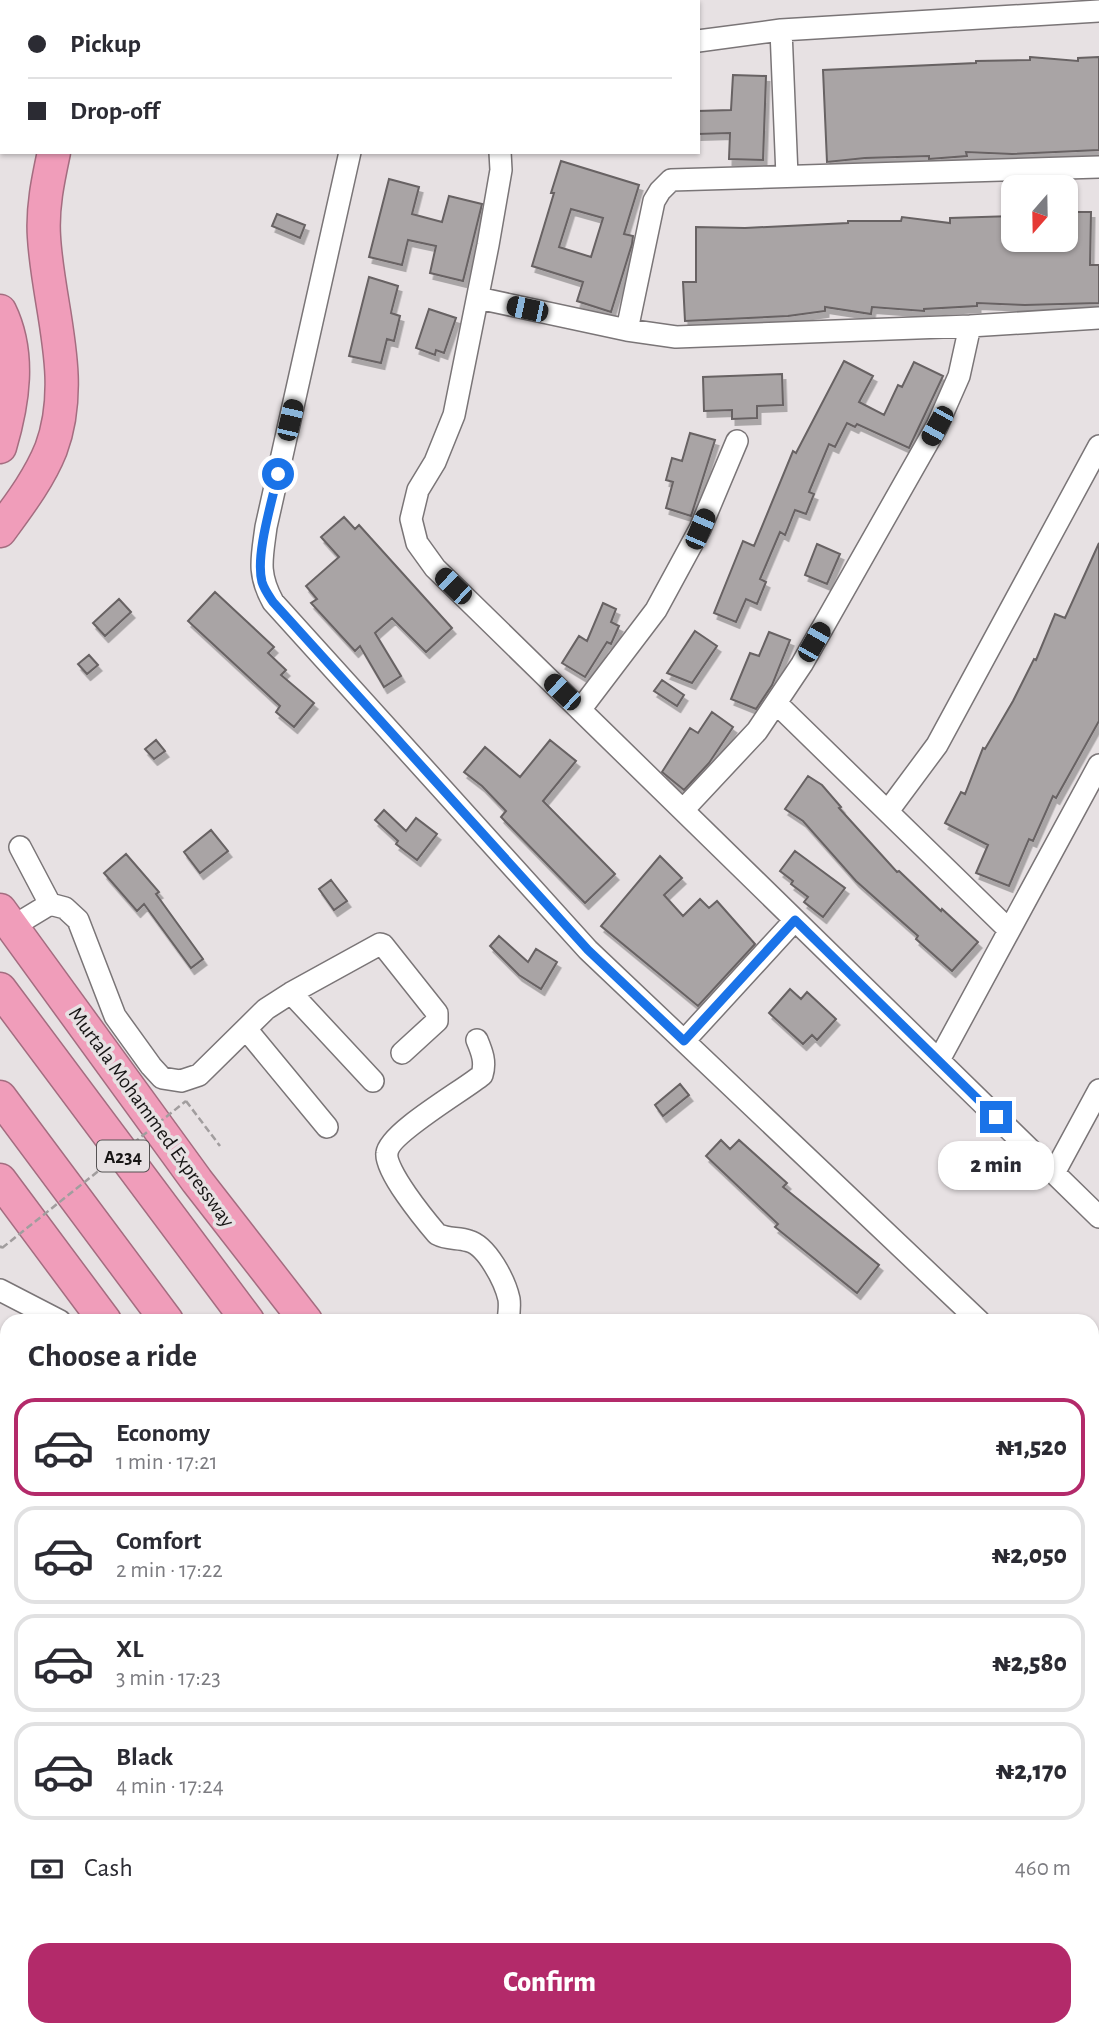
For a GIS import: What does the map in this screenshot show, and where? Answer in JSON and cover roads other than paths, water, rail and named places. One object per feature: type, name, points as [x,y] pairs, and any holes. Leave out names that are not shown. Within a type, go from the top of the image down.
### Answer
[{"type":"highway","points":[[0,531],[29,491],[51,448],[61,404],[61,358],[44,236],[45,192],[54,154]]},
{"type":"highway","points":[[0,311],[6,322],[13,363],[10,411],[0,447]]},
{"type":"highway","name":"Murtala Mohammed Expressway","points":[[6,919],[197,1181],[301,1314]]},
{"type":"highway","name":"A234","points":[[0,989],[243,1314]]},
{"type":"highway","points":[[0,1097],[162,1314]]},
{"type":"highway","points":[[0,1180],[99,1314]]},
{"type":"street","points":[[700,41],[781,30],[1099,11]]},
{"type":"street","points":[[781,30],[787,176]]},
{"type":"street","points":[[350,154],[266,527],[261,560],[262,583],[273,602],[588,950],[972,1314]]},
{"type":"street","points":[[500,154],[499,182],[454,415],[435,462],[418,490],[411,519],[417,543],[435,568],[1099,1217]]},
{"type":"street","points":[[627,330],[654,201],[671,180],[1099,167]]},
{"type":"street","points":[[478,298],[627,330],[676,337],[970,326],[1099,318]]},
{"type":"street","points":[[683,810],[757,731],[802,664],[937,426],[959,376],[970,326]]},
{"type":"street","points":[[580,710],[656,610],[700,529],[737,441]]},
{"type":"street","points":[[888,811],[937,745],[1099,446]]},
{"type":"street","points":[[776,703],[1009,930]]},
{"type":"street","points":[[939,1060],[1099,765]]},
{"type":"street","points":[[20,847],[50,904]]},
{"type":"street","points":[[6,919],[50,904],[65,908],[78,920],[115,1016],[162,1078],[181,1082],[199,1075],[266,1009],[376,945],[383,945],[438,1018],[402,1053]]},
{"type":"street","points":[[684,1041],[795,920]]},
{"type":"street","points":[[291,993],[373,1081]]},
{"type":"street","points":[[246,1029],[327,1127]]},
{"type":"street","points":[[477,1040],[483,1056],[482,1075],[416,1121],[391,1143],[386,1153],[389,1167],[437,1234],[480,1245],[505,1288],[509,1301],[508,1314]]},
{"type":"street","points":[[1054,1173],[1099,1090]]},
{"type":"street","points":[[0,1290],[46,1314]]}]
